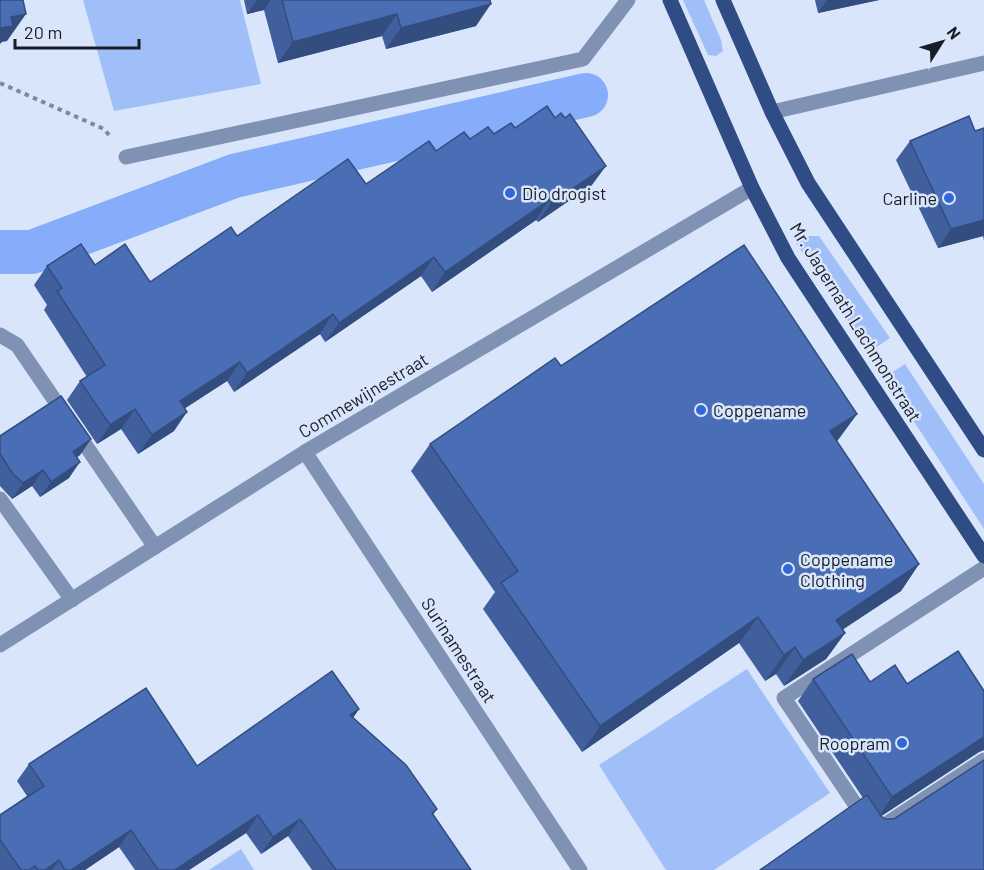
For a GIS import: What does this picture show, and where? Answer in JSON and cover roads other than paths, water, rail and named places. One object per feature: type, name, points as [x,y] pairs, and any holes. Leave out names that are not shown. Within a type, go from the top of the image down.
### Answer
[{"type":"main road","name":"Mr. Jagernath Lachmonstraat","points":[[670,0],[752,188],[788,258],[984,556]]},
{"type":"main road","name":"Mr. Jagernath Lachmonstraat","points":[[723,0],[772,112],[808,183],[984,450]]},
{"type":"street","points":[[126,157],[583,59],[628,0]]},
{"type":"street","points":[[772,112],[984,63]]},
{"type":"street","name":"Commewijnestraat","points":[[0,645],[305,452],[752,188]]},
{"type":"street","points":[[0,335],[17,345],[155,547]]},
{"type":"street","name":"Surinamestraat","points":[[305,452],[580,870]]},
{"type":"street","points":[[0,500],[72,600]]},
{"type":"street","points":[[984,568],[784,698],[874,832],[984,760]]},
{"type":"waterway","points":[[0,252],[32,252],[234,176],[586,95]]},
{"type":"place","name":"Dio drogist","points":[[510,193]]},
{"type":"place","name":"Carline","points":[[949,198]]},
{"type":"place","name":"Coppename","points":[[701,410]]},
{"type":"place","name":"Coppename Clothing","points":[[788,569]]},
{"type":"place","name":"Roopram","points":[[902,743]]}]
